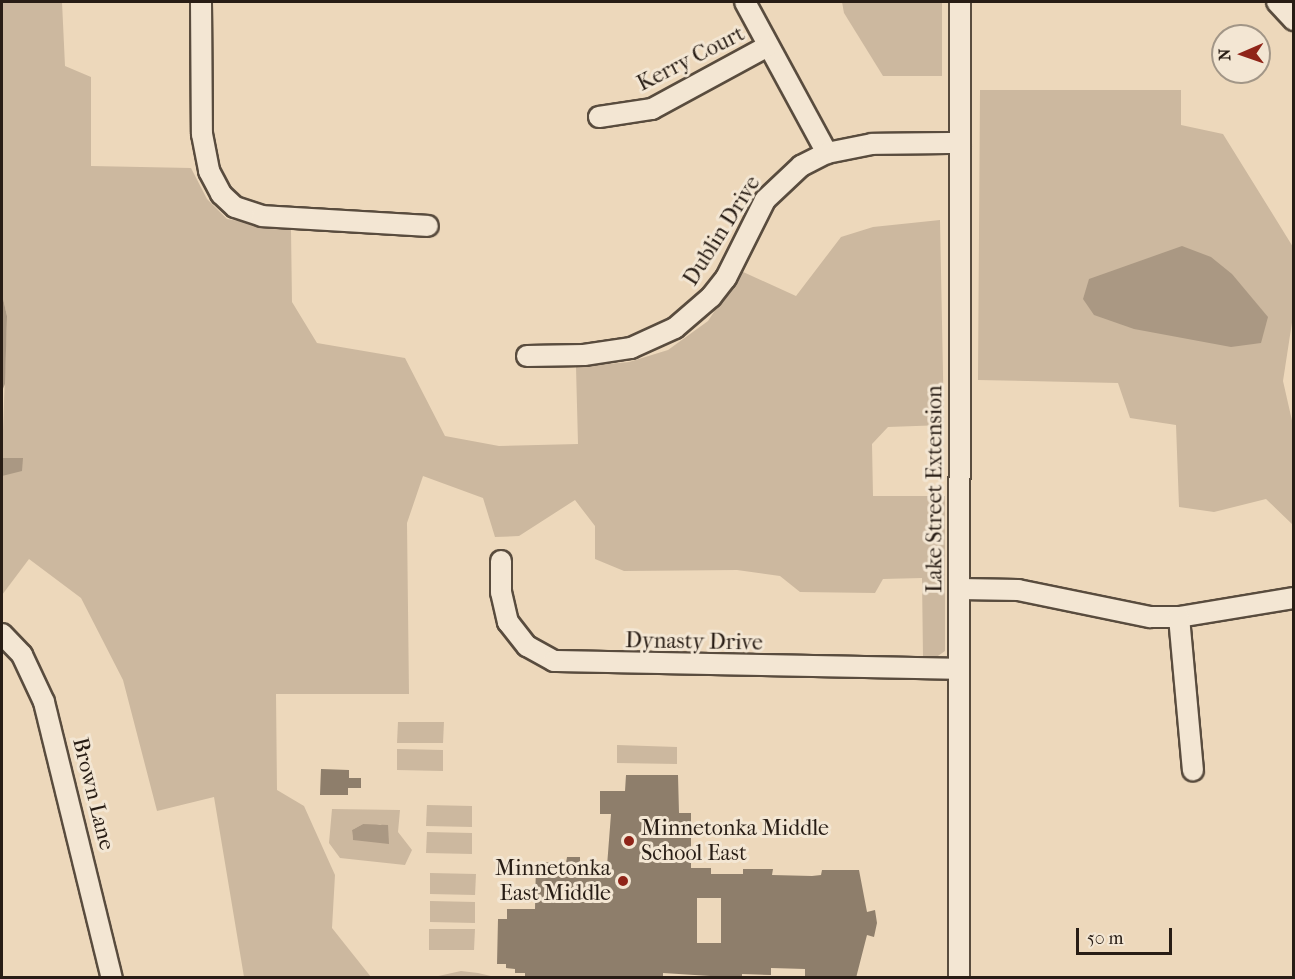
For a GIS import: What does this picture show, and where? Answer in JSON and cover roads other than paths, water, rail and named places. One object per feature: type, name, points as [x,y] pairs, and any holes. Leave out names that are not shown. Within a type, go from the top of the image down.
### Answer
[{"type":"street","points":[[201,2],[202,134],[209,171],[221,194],[235,207],[262,216],[428,226]]},
{"type":"street","points":[[744,2],[827,153]]},
{"type":"street","name":"Lake Street Extension","points":[[959,978],[957,669],[960,589],[960,2]]},
{"type":"street","points":[[1277,2],[1293,20]]},
{"type":"street","name":"Kerry Court","points":[[599,117],[652,109],[768,46]]},
{"type":"street","name":"Dublin Drive","points":[[527,356],[584,355],[631,348],[675,328],[711,297],[726,278],[765,200],[801,166],[827,153],[872,144],[960,143]]},
{"type":"street","name":"Dynasty Drive","points":[[501,561],[501,592],[508,622],[527,646],[554,661],[957,669]]},
{"type":"street","points":[[960,589],[1018,590],[1120,612],[1179,617],[1293,598]]},
{"type":"street","points":[[1179,617],[1193,770]]},
{"type":"street","name":"Brown Lane","points":[[2,634],[22,655],[47,709],[112,978]]},
{"type":"place","name":"Minnetonka Middle School East","points":[[629,841]]},
{"type":"place","name":"Minnetonka East Middle","points":[[623,881]]}]
